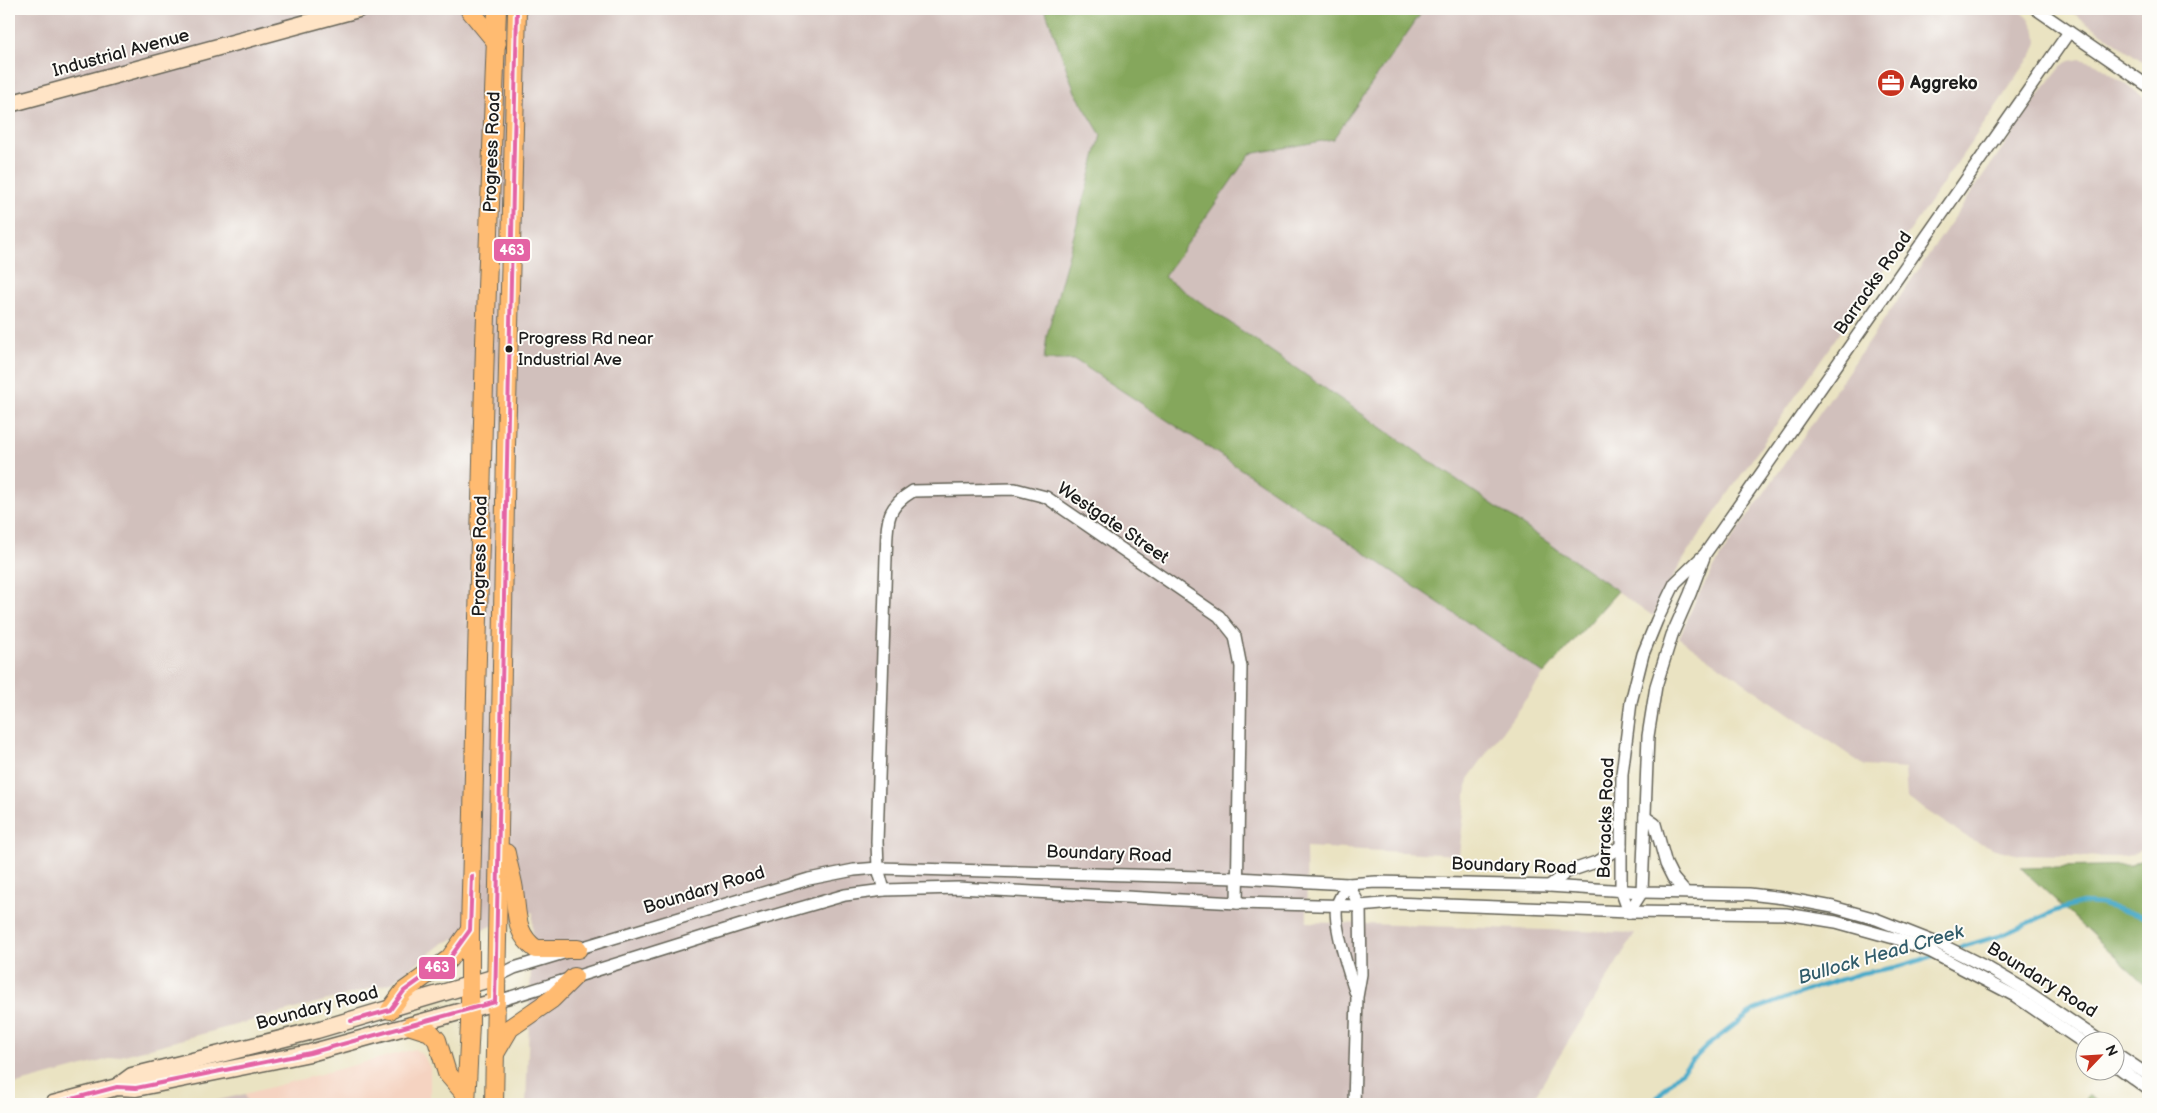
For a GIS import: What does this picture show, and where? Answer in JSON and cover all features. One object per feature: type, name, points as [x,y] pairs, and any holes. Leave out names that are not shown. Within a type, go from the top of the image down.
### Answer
[{"type":"main road","name":"Industrial Avenue","points":[[9,104],[358,9]]},
{"type":"main road","points":[[469,9],[496,43]]},
{"type":"main road","name":"Progress Road","points":[[466,1100],[470,1010],[470,930],[485,344],[497,9]]},
{"type":"main road","name":"Progress Road","points":[[494,1104],[506,427],[517,9]]},
{"type":"main road","points":[[500,828],[514,886],[516,920],[523,937],[536,949],[578,949]]},
{"type":"main road","points":[[390,1010],[404,991],[450,959],[470,930]]},
{"type":"main road","name":"Boundary Road","points":[[117,1087],[132,1076],[212,1055],[293,1037],[390,1010],[496,977]]},
{"type":"main road","points":[[496,1052],[510,1028],[552,999],[574,978]]},
{"type":"main road","name":"Boundary Road","points":[[53,1104],[117,1087],[136,1088],[310,1053],[495,1002]]},
{"type":"main road","points":[[411,1026],[430,1032],[437,1040],[448,1073],[466,1100]]},
{"type":"street","points":[[2036,9],[2148,86]]},
{"type":"street","name":"Barracks Road","points":[[1629,912],[1621,890],[1621,846],[1623,765],[1631,702],[1643,654],[1675,583],[1705,554],[2070,32]]},
{"type":"street","name":"Westgate Street","points":[[884,890],[878,868],[878,803],[889,515],[899,499],[914,490],[1015,489],[1046,497],[1219,616],[1234,636],[1242,667],[1237,903]]},
{"type":"street","name":"Barracks Road","points":[[1642,892],[1648,736],[1656,686],[1672,635],[1705,554]]},
{"type":"street","points":[[1645,817],[1655,824],[1666,864],[1673,878],[1685,892]]},
{"type":"street","points":[[1549,886],[1567,872],[1599,861],[1621,846]]},
{"type":"street","name":"Boundary Road","points":[[496,977],[514,968],[809,879],[854,870],[878,868],[1237,878],[1348,884],[1376,882],[1549,886],[1642,892],[1749,894],[1833,906],[1876,919],[1942,945],[1988,968],[2073,1029]]},
{"type":"street","points":[[1348,884],[1337,905],[1336,916],[1349,973],[1357,997]]},
{"type":"street","points":[[1348,884],[1360,906],[1361,974],[1357,997],[1354,1104]]},
{"type":"street","name":"Boundary Road","points":[[495,1002],[741,925],[845,895],[884,890],[958,888],[1237,903],[1360,906],[1393,903],[1629,912],[1786,914],[1836,922],[1931,952],[1975,973],[2073,1029]]},
{"type":"street","points":[[1629,912],[1642,892]]},
{"type":"street","points":[[2124,1059],[2148,1075]]},
{"type":"street","points":[[2124,1071],[2148,1088]]},
{"type":"shaded area","points":[[9,9],[1045,9],[1075,92],[1101,135],[1047,335],[1044,360],[1075,360],[1208,447],[1544,674],[1468,779],[1459,855],[1306,847],[1307,922],[1635,933],[1530,1104],[526,1104],[533,912],[443,943],[391,983],[9,1086]]},
{"type":"shaded area","points":[[1424,9],[2017,9],[2030,20],[2036,31],[2037,42],[2033,53],[1688,552],[1666,589],[1653,616],[1164,277],[1250,154],[1333,139]]},
{"type":"shaded area","points":[[2067,9],[2148,9],[2148,65],[2096,29]]},
{"type":"shaded area","points":[[2080,59],[2095,63],[2148,100],[2148,844],[2132,855],[2119,857],[2019,855],[1995,849],[1970,839],[1907,798],[1905,769],[1865,766],[1679,638],[1696,599],[1722,554],[2046,85],[2061,66],[2070,61]]},
{"type":"shaded area","points":[[415,1049],[424,1056],[430,1068],[430,1104],[248,1104],[245,1094]]},
{"type":"shaded area","points":[[245,1094],[248,1104],[201,1104]]},
{"type":"green space","points":[[1045,9],[1424,9],[1333,139],[1250,154],[1164,277],[1618,591],[1544,674],[1208,447],[1075,360],[1044,360],[1047,335],[1101,135],[1075,92]]},
{"type":"green space","points":[[2148,857],[2148,987],[2021,868],[2132,865]]},
{"type":"green space","points":[[2088,1095],[2102,1104],[2082,1104]]},
{"type":"waterway","name":"Bullock Head Creek","points":[[1955,949],[2002,935],[2055,911],[2082,903],[2100,904],[2148,918]]},
{"type":"waterway","name":"Bullock Head Creek","points":[[1652,1104],[1667,1086],[1707,1046],[1754,1010],[1862,973],[1897,967],[1933,956]]},
{"type":"transit line","name":"463","points":[[53,1104],[117,1087],[136,1088],[310,1053],[495,1002],[517,9]]},
{"type":"transit line","name":"463","points":[[351,1021],[390,1010],[404,991],[449,959],[470,930],[472,876]]},
{"type":"place","name":"Aggreko","points":[[1891,83]]},
{"type":"place","name":"Progress Rd near Industrial Ave","points":[[509,349]]}]
